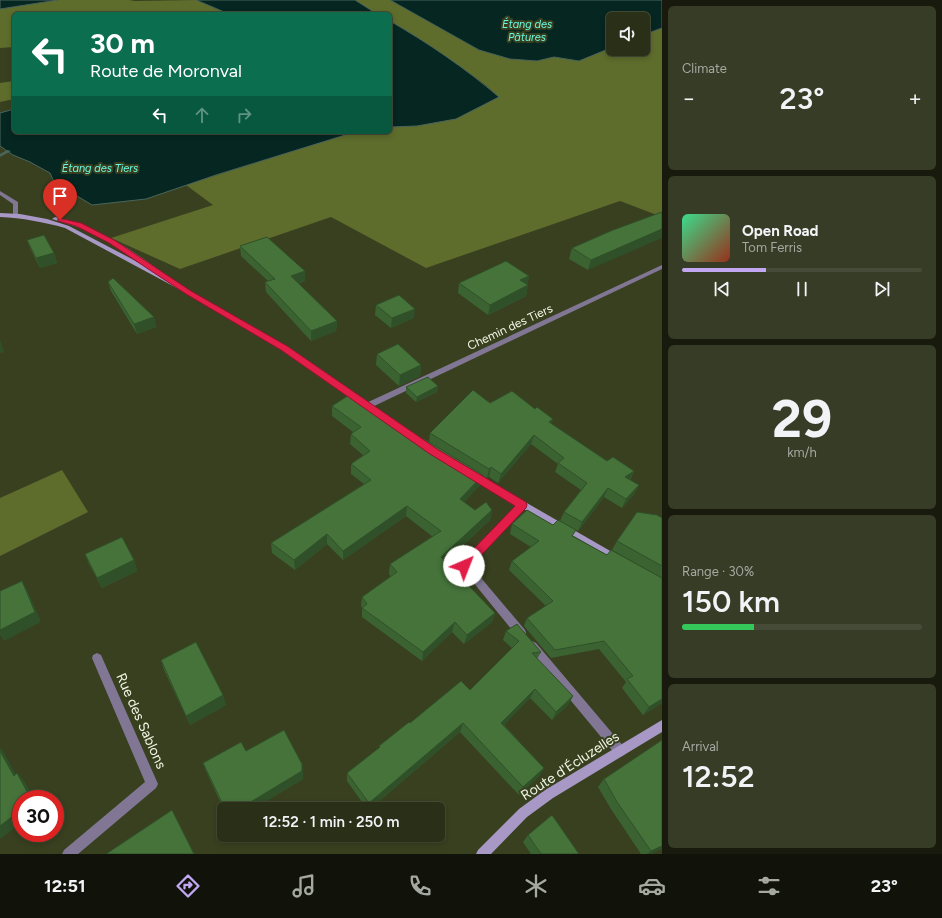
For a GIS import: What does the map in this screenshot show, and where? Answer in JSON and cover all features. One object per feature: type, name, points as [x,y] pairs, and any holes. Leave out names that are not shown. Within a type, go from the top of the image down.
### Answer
[{"type":"street","points":[[0,193],[16,203],[16,216]]},
{"type":"street","points":[[0,215],[47,221],[67,228],[188,292],[284,348],[433,451]]},
{"type":"street","name":"Chemin des Tiers","points":[[367,406],[662,267]]},
{"type":"street","points":[[467,472],[622,562]]},
{"type":"street","points":[[522,505],[464,566],[620,751]]},
{"type":"street","name":"Rue des Sablons","points":[[68,854],[152,784],[97,658]]},
{"type":"street","name":"Route d'Écluzelles","points":[[482,854],[523,813],[560,787],[662,726]]},
{"type":"green space","points":[[58,0],[196,0],[224,12],[12,12],[12,47],[0,48],[0,9]]},
{"type":"green space","points":[[355,0],[390,0],[479,50],[510,59],[537,61],[554,57],[579,61],[606,50],[606,56],[650,56],[650,32],[662,28],[662,217],[620,201],[426,268],[331,217],[180,269],[111,238],[213,205],[186,185],[347,134],[392,134],[392,127],[417,126],[498,97],[486,85],[467,71],[392,22],[392,12],[374,12]]},
{"type":"green space","points":[[12,81],[12,99],[0,102],[0,83]]},
{"type":"green space","points":[[62,470],[88,512],[0,556],[0,498]]},
{"type":"water","points":[[0,0],[58,0],[0,9]]},
{"type":"water","points":[[196,0],[355,0],[374,12],[224,12]]},
{"type":"water","name":"Étang des Pâtures","points":[[390,0],[662,0],[662,28],[650,32],[650,12],[606,12],[606,50],[579,61],[554,57],[537,61],[510,59],[479,50]]},
{"type":"water","points":[[392,22],[446,56],[499,97],[456,119],[417,126],[392,127]]},
{"type":"water","name":"Étang des Tiers","points":[[12,110],[12,134],[349,134],[216,175],[146,199],[92,205],[54,182],[50,173],[13,155],[0,146],[0,113]]},
{"type":"building","points":[[662,212],[662,229],[591,260],[572,248],[613,230]]},
{"type":"building","points":[[44,235],[54,253],[36,258],[27,240]]},
{"type":"building","points":[[267,237],[305,271],[291,276],[337,321],[311,331],[265,282],[275,279],[240,246]]},
{"type":"building","points":[[506,261],[529,276],[520,280],[528,285],[490,305],[459,283]]},
{"type":"building","points":[[113,278],[154,317],[134,324],[108,282]]},
{"type":"building","points":[[399,295],[415,309],[392,318],[376,305]]},
{"type":"building","points":[[398,344],[421,365],[400,375],[377,354]]},
{"type":"building","points":[[428,377],[438,386],[417,397],[406,387]]},
{"type":"building","points":[[473,390],[490,403],[512,391],[535,409],[537,407],[553,419],[549,422],[607,461],[613,457],[634,471],[625,477],[639,485],[626,499],[608,488],[582,522],[564,512],[587,483],[558,463],[564,458],[534,435],[501,474],[491,467],[489,469],[430,433]]},
{"type":"building","points":[[349,395],[383,420],[420,443],[424,439],[483,475],[460,499],[475,510],[486,502],[492,510],[441,557],[495,613],[467,635],[455,622],[423,652],[362,608],[367,604],[362,597],[397,572],[390,564],[441,531],[407,506],[343,551],[327,534],[294,560],[271,543],[371,480],[351,464],[370,451],[351,434],[361,427],[332,406]]},
{"type":"building","points":[[527,510],[553,525],[558,520],[576,530],[572,536],[607,555],[611,550],[662,578],[662,699],[649,707],[627,679],[633,676],[604,641],[555,650],[527,618],[553,601],[512,561],[539,541],[512,524]]},
{"type":"building","points":[[637,512],[657,515],[662,518],[662,566],[617,541]]},
{"type":"building","points":[[122,537],[134,560],[97,578],[85,554]]},
{"type":"building","points":[[22,581],[35,612],[0,630],[0,591]]},
{"type":"building","points":[[517,624],[541,652],[532,653],[573,696],[556,712],[535,689],[501,723],[544,768],[523,787],[463,723],[370,802],[368,802],[347,773],[461,681],[470,690],[519,641],[506,631]]},
{"type":"building","points":[[196,642],[223,695],[186,716],[161,660]]},
{"type":"building","points":[[284,730],[302,764],[302,771],[251,802],[222,802],[203,763],[241,742],[246,751]]},
{"type":"building","points":[[662,740],[662,846],[651,851],[617,802],[604,779]]},
{"type":"building","points":[[0,751],[14,776],[17,773],[26,790],[12,790],[12,817],[0,826]]},
{"type":"building","points":[[172,810],[194,854],[106,854]]},
{"type":"building","points":[[552,815],[579,854],[541,854],[528,835]]},
{"type":"waterway","points":[[0,156],[9,151]]},
{"type":"route","points":[[60,220],[78,224],[111,241],[188,292],[284,348],[433,451],[522,505],[464,566]]}]
